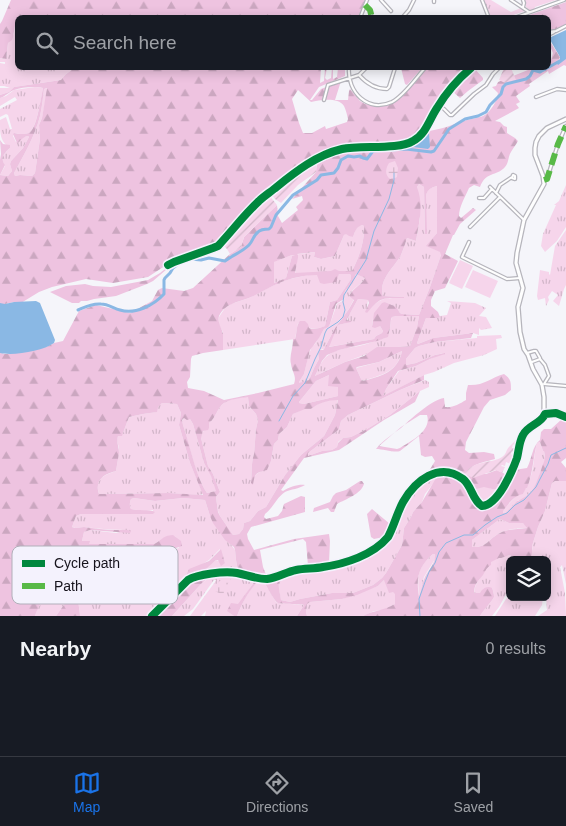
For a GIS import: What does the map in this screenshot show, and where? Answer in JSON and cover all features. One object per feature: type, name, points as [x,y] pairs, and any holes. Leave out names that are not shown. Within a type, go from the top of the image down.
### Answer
[{"type":"street","points":[[361,15],[367,0]]},
{"type":"street","points":[[381,0],[391,12]]},
{"type":"street","points":[[405,15],[414,0]]},
{"type":"street","points":[[482,0],[487,15]]},
{"type":"street","points":[[512,0],[530,12]]},
{"type":"street","points":[[523,0],[523,7]]},
{"type":"street","points":[[522,15],[564,0]]},
{"type":"street","points":[[365,5],[370,10],[371,15]]},
{"type":"street","points":[[551,33],[566,26]]},
{"type":"street","points":[[350,70],[349,77],[352,87],[360,98],[371,104],[385,104],[393,101],[400,96],[423,70]]},
{"type":"street","points":[[324,100],[328,85],[359,75],[364,70]]},
{"type":"street","points":[[359,75],[369,85],[386,90],[389,87],[393,70]]},
{"type":"street","points":[[168,264],[218,246],[261,199],[298,170],[315,160],[345,148],[395,145],[417,139],[426,129],[439,105],[459,79],[469,70]]},
{"type":"street","points":[[444,109],[452,115],[486,85],[497,70]]},
{"type":"street","points":[[536,97],[557,89],[566,90]]},
{"type":"street","points":[[544,180],[535,156],[536,142],[548,127],[566,119]]},
{"type":"street","points":[[178,590],[194,577],[229,572],[259,578],[273,578],[297,569],[333,565],[361,556],[374,550],[388,538],[406,498],[420,483],[435,472],[443,471],[459,476],[466,482],[477,503],[482,506],[488,505],[498,496],[514,466],[523,434],[541,420],[545,414],[543,385],[533,369],[521,340],[518,307],[523,288],[516,259],[524,220],[544,180],[547,178],[566,126]]},
{"type":"street","points":[[496,193],[500,185],[512,177]]},
{"type":"street","points":[[479,198],[484,198],[491,188],[524,220]]},
{"type":"street","points":[[470,227],[500,197]]},
{"type":"street","points":[[469,242],[462,257],[508,279],[520,278]]},
{"type":"street","points":[[527,352],[536,352],[545,365],[549,376],[543,385]]},
{"type":"street","points":[[531,362],[540,359]]},
{"type":"street","points":[[543,385],[566,386]]},
{"type":"street","points":[[545,414],[556,413],[566,417]]},
{"type":"street","points":[[152,616],[164,604]]},
{"type":"green space","points":[[11,0],[365,0],[359,15],[15,15],[15,26],[12,40],[8,43],[6,59],[0,58],[0,24]]},
{"type":"green space","points":[[482,0],[491,0],[511,12],[521,8],[525,11],[514,15],[489,15]]},
{"type":"green space","points":[[524,0],[556,0],[535,7],[534,10],[530,11],[526,7]]},
{"type":"green space","points":[[566,2],[566,24],[560,28],[551,30],[551,15],[529,15]]},
{"type":"green space","points":[[15,26],[15,70],[71,70],[61,80],[14,87],[9,92],[0,95],[0,88],[10,88],[0,86],[0,63],[5,64],[5,62],[0,62],[0,58],[6,59],[8,43],[14,34]]},
{"type":"green space","points":[[551,43],[560,57],[559,60],[566,59],[566,66],[564,65],[549,74],[548,71],[516,96],[520,102],[516,104],[519,108],[495,121],[507,127],[507,133],[518,141],[502,170],[488,176],[480,187],[474,185],[469,188],[459,216],[461,218],[473,208],[476,210],[460,224],[453,235],[445,254],[458,261],[445,288],[435,291],[431,300],[431,306],[438,312],[440,317],[426,318],[417,343],[433,338],[473,333],[471,338],[435,342],[415,348],[406,359],[406,365],[435,355],[445,354],[398,371],[383,396],[424,375],[424,380],[348,415],[341,421],[339,429],[308,453],[308,456],[332,450],[337,447],[343,438],[351,437],[390,415],[420,391],[415,402],[339,450],[304,458],[281,490],[305,485],[282,494],[264,517],[266,519],[278,516],[284,504],[301,496],[305,497],[305,512],[251,527],[247,534],[254,550],[294,539],[329,534],[329,563],[320,566],[308,566],[306,542],[303,539],[260,550],[267,577],[235,572],[194,576],[187,579],[178,588],[189,569],[209,561],[221,549],[225,563],[221,566],[218,560],[216,560],[205,570],[225,568],[238,571],[234,547],[225,540],[213,523],[205,500],[183,498],[155,501],[134,498],[130,501],[131,509],[155,512],[153,514],[81,514],[76,516],[72,527],[131,531],[130,533],[90,530],[84,532],[82,541],[90,541],[89,544],[154,544],[164,537],[173,535],[181,541],[182,546],[12,546],[12,604],[40,604],[35,616],[0,616],[0,353],[6,354],[46,347],[63,341],[79,311],[96,305],[130,313],[152,301],[158,290],[162,288],[184,291],[193,288],[230,254],[241,247],[244,237],[277,205],[278,216],[282,223],[298,210],[296,207],[303,200],[302,196],[292,199],[316,172],[317,162],[315,158],[299,166],[258,199],[215,244],[174,260],[148,277],[113,283],[86,279],[52,287],[39,292],[21,303],[0,304],[0,175],[8,176],[12,171],[11,161],[23,148],[29,137],[24,137],[17,143],[13,134],[27,134],[32,129],[37,118],[43,88],[21,88],[0,98],[0,95],[9,92],[14,87],[61,80],[71,70],[321,70],[320,83],[324,81],[325,70],[327,70],[325,78],[327,80],[331,78],[332,70],[333,79],[337,77],[338,70],[345,70],[345,76],[319,87],[310,100],[321,89],[341,81],[335,100],[348,100],[350,89],[365,104],[386,106],[402,97],[425,70],[467,70],[435,108],[424,129],[427,131],[483,116],[489,112],[495,103],[498,93],[492,87],[496,86],[498,82],[528,70],[551,70],[553,53]],"holes":[[[47,88],[39,125],[40,139],[35,173],[32,176],[15,176],[14,173],[38,123],[44,89]],[[298,90],[311,102],[324,100],[338,101],[344,106],[348,119],[347,122],[326,129],[325,126],[312,133],[303,133],[292,99]],[[419,184],[424,187],[425,234],[427,234],[426,196],[429,190],[437,186],[437,233],[426,246],[440,252],[441,255],[419,315],[402,314],[396,307],[385,302],[382,303],[374,313],[372,327],[380,326],[383,331],[382,333],[374,339],[329,347],[338,325],[351,322],[347,319],[358,299],[368,300],[369,303],[365,312],[367,313],[376,303],[383,299],[404,298],[383,296],[382,290],[384,280],[400,257],[407,238],[416,241],[420,214],[417,187]],[[360,226],[364,226],[364,237],[352,271],[339,271],[335,269],[331,271],[295,273],[297,254],[315,252],[314,257],[321,259],[335,256],[344,235],[353,237]],[[292,255],[295,255],[292,256],[286,278],[274,283],[274,262]],[[339,274],[351,275],[351,279],[337,300],[330,302],[325,326],[311,329],[305,321],[300,321],[295,339],[293,339],[290,358],[295,376],[294,384],[224,400],[204,391],[188,388],[187,382],[190,377],[192,356],[223,350],[223,334],[219,323],[219,316],[225,308],[293,278],[317,275],[320,283],[336,282]],[[356,274],[365,278],[349,296],[354,300],[335,328],[324,349],[319,350],[319,359],[309,380],[299,383],[304,374],[310,350],[324,329],[330,324],[336,304],[344,299],[345,291],[353,283]],[[397,316],[419,316],[410,346],[377,347],[364,356],[345,362],[315,376],[327,355],[388,337],[391,319]],[[402,351],[397,364],[392,369],[375,378],[362,381],[357,367],[379,362]],[[329,375],[328,386],[338,387],[338,396],[304,404],[299,403],[316,381]],[[248,397],[249,406],[256,414],[258,420],[252,464],[251,483],[253,485],[257,474],[267,470],[271,461],[274,444],[278,440],[279,434],[287,427],[293,414],[305,409],[311,409],[324,402],[338,400],[335,415],[324,436],[301,455],[285,475],[266,507],[258,511],[250,521],[244,523],[243,529],[239,534],[233,535],[218,512],[216,497],[220,492],[208,466],[201,438],[203,431],[208,430],[209,423],[224,403]],[[162,403],[177,404],[181,413],[179,425],[190,463],[203,495],[169,493],[99,494],[98,484],[101,478],[116,471],[119,453],[117,440],[118,436],[122,436],[129,417],[157,412],[158,407]],[[184,418],[190,419],[193,424],[204,463],[216,491],[207,493],[203,486],[196,470],[182,420]]]},
{"type":"green space","points":[[402,70],[420,70],[407,85],[405,84]]},
{"type":"green space","points":[[470,70],[476,70],[483,78],[483,80],[460,98],[452,91],[458,81]]},
{"type":"green space","points":[[503,70],[512,70],[516,80],[505,83],[499,80]]},
{"type":"green space","points":[[35,87],[43,88],[35,124],[29,133],[14,133],[13,136],[16,142],[19,142],[22,137],[29,137],[23,148],[11,161],[12,171],[8,176],[0,175],[5,166],[3,156],[10,148],[1,137],[0,120],[6,117],[10,129],[12,129],[8,115],[0,117],[0,109],[17,100],[15,97],[0,106],[0,98],[14,90]]},
{"type":"green space","points":[[48,88],[39,125],[40,139],[35,173],[32,176],[15,176],[14,173],[38,123],[44,89]]},
{"type":"green space","points":[[0,140],[3,144],[10,145],[3,158],[5,165],[0,175]]},
{"type":"green space","points":[[395,161],[398,168],[397,177],[390,179],[386,169],[389,163]]},
{"type":"green space","points":[[316,162],[316,172],[298,185],[281,203],[275,199],[271,194],[296,173]]},
{"type":"green space","points":[[419,184],[424,187],[425,234],[426,194],[429,189],[437,186],[437,233],[427,246],[441,252],[441,255],[419,315],[402,314],[395,307],[385,302],[373,319],[372,326],[380,326],[383,331],[382,333],[374,339],[328,347],[338,325],[348,321],[348,317],[358,299],[368,300],[366,313],[379,301],[391,298],[404,298],[383,296],[382,290],[384,280],[400,257],[407,238],[416,241],[420,218],[417,187]]},
{"type":"green space","points":[[566,185],[566,227],[557,241],[545,252],[541,246],[543,234],[556,205],[554,205],[559,201]]},
{"type":"green space","points":[[269,195],[277,205],[244,237],[241,247],[230,254],[222,244]]},
{"type":"green space","points":[[362,225],[364,226],[364,231],[362,243],[352,271],[295,274],[298,255],[292,256],[286,278],[274,283],[273,262],[292,255],[315,252],[314,257],[321,259],[335,256],[344,235],[346,233],[353,237],[357,228]]},
{"type":"green space","points":[[566,230],[566,285],[559,306],[553,301],[558,295],[552,291],[546,306],[545,298],[538,300],[537,296],[540,270],[549,272],[550,275],[555,246]]},
{"type":"green space","points":[[460,260],[473,266],[462,289],[449,283]]},
{"type":"green space","points":[[174,262],[153,281],[116,296],[72,303],[50,292],[66,286],[85,284],[111,287],[148,280]]},
{"type":"green space","points":[[473,270],[498,281],[490,298],[465,287]]},
{"type":"green space","points":[[339,274],[349,274],[351,279],[337,300],[330,302],[325,326],[311,328],[298,323],[295,339],[223,350],[223,332],[218,323],[219,317],[225,308],[231,304],[290,279],[308,275],[337,277]]},
{"type":"green space","points":[[357,274],[365,278],[350,293],[349,296],[354,299],[349,309],[335,328],[324,349],[319,350],[319,359],[309,380],[299,384],[312,346],[330,324],[337,304],[344,300],[345,291]]},
{"type":"green space","points":[[447,301],[475,303],[486,308],[479,316],[486,317],[492,328],[481,330],[479,328],[479,335],[473,333],[433,338],[418,344],[426,318],[438,318],[447,315],[451,303]]},
{"type":"green space","points":[[419,316],[410,346],[377,347],[404,348],[385,355],[382,350],[377,348],[371,358],[359,359],[367,354],[345,362],[315,377],[322,362],[331,353],[385,338],[390,331],[392,317]]},
{"type":"green space","points":[[501,335],[502,338],[496,339],[497,349],[424,375],[382,397],[399,371],[416,366],[444,353],[406,365],[406,359],[415,348],[435,342],[477,338],[477,336]]},
{"type":"green space","points":[[402,351],[400,358],[392,369],[382,375],[362,381],[356,368],[379,362]]},
{"type":"green space","points":[[504,374],[511,383],[511,390],[505,395],[490,400],[484,407],[466,442],[465,450],[469,453],[484,452],[494,454],[495,459],[482,462],[470,468],[465,474],[486,474],[497,470],[507,475],[501,489],[484,487],[472,490],[463,479],[452,472],[440,471],[426,476],[435,461],[432,456],[425,457],[421,455],[419,436],[400,451],[376,449],[379,446],[397,449],[415,439],[424,431],[428,421],[427,415],[420,415],[405,425],[427,406],[439,399],[444,398],[445,407],[451,407],[466,400],[468,385],[474,385]]},
{"type":"green space","points":[[329,375],[338,387],[338,396],[304,404],[299,403],[316,381]]},
{"type":"green space","points":[[425,380],[429,382],[429,387],[420,391],[390,415],[351,437],[343,438],[338,442],[337,447],[332,450],[308,456],[308,453],[339,429],[341,421],[348,415]]},
{"type":"green space","points":[[248,396],[249,406],[256,414],[258,420],[251,483],[257,474],[267,469],[271,461],[274,444],[278,440],[279,434],[287,427],[293,414],[305,408],[311,409],[320,403],[338,399],[335,415],[324,436],[301,455],[285,475],[266,507],[258,511],[250,521],[244,523],[243,529],[239,534],[233,535],[218,511],[216,497],[220,492],[208,466],[201,436],[209,428],[209,423],[226,401]]},
{"type":"green space","points":[[162,403],[177,404],[181,413],[179,425],[190,463],[203,494],[99,494],[98,484],[101,478],[116,471],[119,451],[117,438],[123,433],[129,417],[156,412],[157,407]]},
{"type":"green space","points":[[184,418],[190,419],[193,424],[204,463],[217,491],[207,493],[199,478],[182,421]]},
{"type":"green space","points":[[562,419],[566,419],[566,458],[561,462],[566,468],[566,481],[555,481],[552,483],[545,511],[532,546],[531,556],[510,555],[499,558],[491,562],[491,565],[477,583],[474,593],[480,593],[485,588],[490,587],[494,596],[480,616],[363,616],[395,604],[395,594],[393,592],[389,593],[384,580],[378,586],[357,595],[342,599],[310,602],[307,604],[307,616],[297,616],[304,605],[276,602],[264,582],[282,576],[279,585],[281,600],[290,602],[332,593],[353,593],[373,585],[386,573],[402,545],[404,528],[436,478],[436,475],[433,474],[449,473],[459,478],[470,490],[474,499],[485,507],[495,501],[514,470],[527,468],[534,449],[537,443],[540,440],[541,432],[544,429],[551,429]],"holes":[[[540,442],[545,459],[534,488],[528,495],[517,501],[503,513],[509,503],[517,496],[523,494],[527,488],[531,477],[537,443]],[[500,519],[509,523],[523,523],[527,528],[503,532],[481,546],[472,547],[472,540]],[[435,554],[432,566],[424,579],[419,597],[419,573],[428,559]]]},
{"type":"green space","points":[[520,438],[517,448],[517,445],[513,444],[512,448],[514,448],[511,454],[513,456],[512,459],[514,460],[516,456],[513,465],[506,462],[505,466],[501,466],[505,467],[502,473],[496,470],[473,478],[465,474],[472,466],[503,456],[508,448]]},
{"type":"green space","points":[[540,442],[544,450],[545,464],[541,470],[536,487],[503,513],[502,511],[518,494],[523,494],[529,483],[537,443]]},
{"type":"green space","points":[[436,475],[435,481],[404,528],[402,545],[382,578],[373,585],[353,593],[332,593],[290,602],[281,600],[279,583],[286,574],[315,570],[359,559],[376,551],[386,543],[395,528],[404,506],[412,495],[421,484]]},
{"type":"green space","points":[[360,481],[364,484],[360,491],[337,504],[334,512],[331,512],[328,508],[313,512],[314,508],[330,502],[336,493],[346,490]]},
{"type":"green space","points":[[555,481],[566,481],[566,584],[562,565],[560,567],[565,593],[566,616],[538,616],[547,610],[546,601],[551,601],[551,556],[530,556],[552,483]]},
{"type":"green space","points":[[484,486],[492,489],[501,489],[495,498],[485,505],[478,501],[472,490]]},
{"type":"green space","points":[[183,498],[205,500],[210,516],[235,550],[238,571],[225,568],[210,571],[204,570],[216,560],[225,563],[220,549],[209,560],[186,576],[178,585],[179,548],[176,537],[169,536],[154,544],[88,544],[82,541],[84,532],[90,530],[116,533],[129,530],[72,527],[76,516],[81,514],[153,514],[153,510],[131,509],[131,499],[155,501]]},
{"type":"green space","points":[[372,509],[390,524],[393,521],[387,537],[380,544],[381,540],[379,538],[374,539],[371,537],[367,514]]},
{"type":"green space","points":[[500,519],[509,523],[523,523],[527,528],[503,532],[484,545],[472,547],[472,540]]},
{"type":"green space","points":[[435,554],[435,559],[424,577],[419,598],[420,569]]},
{"type":"green space","points":[[510,555],[511,556],[506,556],[506,594],[492,616],[480,616],[494,595],[492,588],[474,594],[476,584],[490,562],[497,558]]},
{"type":"green space","points":[[221,574],[255,579],[238,605],[228,611],[234,616],[205,616],[206,611],[201,616],[190,616],[216,580],[214,580],[193,609],[184,616],[172,616],[201,584],[211,576],[217,577]]},
{"type":"green space","points":[[210,576],[172,616],[153,616],[165,604],[178,604],[178,591],[188,581]]},
{"type":"green space","points":[[225,577],[231,579],[226,593],[223,595],[213,590],[216,584]]},
{"type":"green space","points":[[259,580],[264,582],[276,602],[304,605],[297,616],[237,616],[246,596]]},
{"type":"green space","points":[[384,580],[388,589],[395,593],[395,604],[385,610],[374,611],[363,616],[307,616],[307,603],[342,599],[378,586]]},
{"type":"green space","points":[[255,581],[257,582],[245,598],[237,616],[227,611],[231,603],[238,604]]},
{"type":"green space","points":[[506,599],[506,601],[542,601],[535,616],[495,616]]},
{"type":"green space","points":[[40,604],[64,604],[56,616],[35,616]]},
{"type":"green space","points":[[64,604],[78,604],[80,616],[56,616]]},
{"type":"green space","points":[[78,604],[161,604],[147,616],[80,616]]},
{"type":"green space","points":[[163,604],[150,616],[147,616]]},
{"type":"water","points":[[566,30],[566,59],[558,65],[556,62],[560,57],[551,41],[551,37]]},
{"type":"water","points":[[426,133],[429,134],[430,147],[428,149],[413,147],[415,144]]},
{"type":"water","points":[[36,301],[40,303],[55,340],[54,343],[28,352],[0,353],[0,303]]},
{"type":"waterway","points":[[551,66],[558,62]]},
{"type":"waterway","points":[[78,310],[98,304],[132,311],[150,305],[164,294],[165,278],[182,261],[209,258],[225,261],[240,252],[249,245],[259,231],[271,227],[276,215],[293,195],[317,180],[321,175],[334,173],[341,160],[348,156],[360,156],[367,159],[373,151],[406,149],[434,151],[449,129],[465,119],[486,112],[501,94],[506,84],[526,79],[533,70]]},
{"type":"waterway","points":[[533,70],[540,72],[544,70]]},
{"type":"waterway","points":[[406,149],[413,147]]},
{"type":"waterway","points":[[279,421],[293,396],[305,383],[327,329],[343,317],[345,310],[344,295],[366,260],[374,231],[389,199],[394,173]]},
{"type":"waterway","points":[[420,616],[419,599],[425,582],[439,552],[446,543],[464,535],[473,535],[524,500],[536,487],[551,455],[566,448]]},
{"type":"marked path","points":[[365,5],[370,10],[371,15]]},
{"type":"marked path","points":[[544,180],[547,179],[566,126]]},
{"type":"cycle path","points":[[168,265],[218,246],[262,198],[314,160],[342,149],[398,145],[413,141],[424,131],[448,92],[469,70]]},
{"type":"cycle path","points":[[178,590],[188,580],[198,576],[232,572],[267,579],[296,570],[340,564],[367,554],[388,537],[403,502],[414,487],[428,476],[437,473],[454,474],[463,479],[479,503],[482,506],[488,504],[494,500],[504,487],[517,458],[525,432],[541,420],[545,414],[556,413],[566,417]]},
{"type":"cycle path","points":[[152,616],[164,604]]}]
